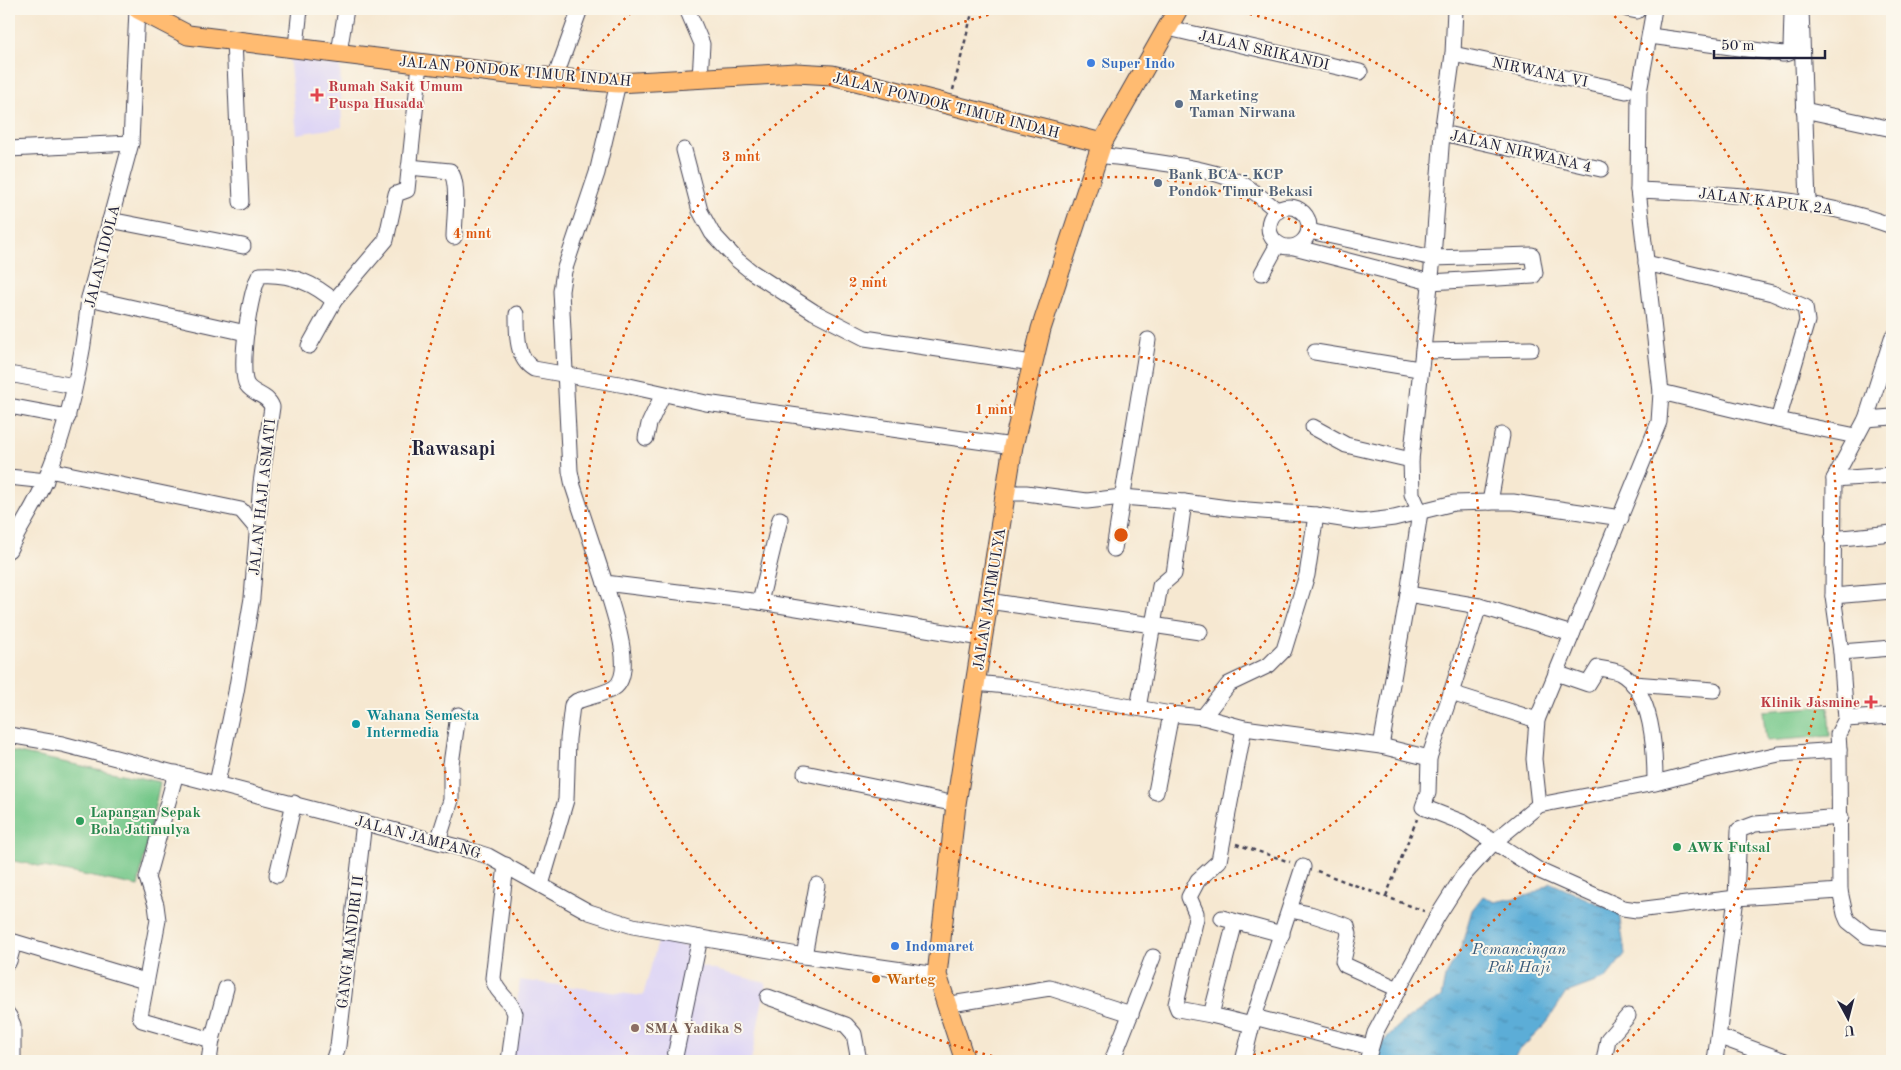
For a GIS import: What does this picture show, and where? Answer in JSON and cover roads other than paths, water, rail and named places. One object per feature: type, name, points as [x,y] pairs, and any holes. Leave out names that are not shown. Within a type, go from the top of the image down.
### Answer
[{"type":"main road","name":"JALAN PONDOK TIMUR INDAH","points":[[138,9],[188,35],[296,46],[339,54],[420,64],[555,78],[618,83],[796,73],[832,75],[1100,149]]},
{"type":"main road","name":"JALAN JATIMULYA","points":[[965,1061],[945,1006],[937,975],[956,804],[1013,446],[1032,363],[1100,149],[1178,9]]},
{"type":"street","name":"JALAN IDOLA","points":[[10,546],[48,475],[68,417],[86,324],[89,298],[131,143],[138,9]]},
{"type":"street","points":[[555,78],[580,9]]},
{"type":"street","points":[[687,9],[702,44],[700,79]]},
{"type":"street","points":[[1381,746],[1408,594],[1420,512],[1412,494],[1411,460],[1433,258],[1442,134],[1453,54],[1455,9]]},
{"type":"street","points":[[1538,804],[1534,760],[1537,720],[1659,422],[1661,392],[1638,190],[1639,92],[1654,9]]},
{"type":"street","points":[[1650,36],[1730,48],[1789,53],[1792,9]]},
{"type":"street","points":[[1801,9],[1808,203]]},
{"type":"street","points":[[296,46],[301,10]]},
{"type":"street","points":[[339,54],[342,11]]},
{"type":"street","name":"JALAN SRIKANDI","points":[[1168,28],[1360,72]]},
{"type":"street","points":[[234,40],[241,202]]},
{"type":"street","name":"NIRWANA VI","points":[[1453,54],[1626,91]]},
{"type":"street","points":[[309,346],[334,301],[386,240],[394,199],[398,192],[406,190],[420,64]]},
{"type":"street","points":[[541,885],[566,800],[568,739],[572,705],[577,701],[614,688],[622,678],[624,660],[605,583],[573,486],[566,429],[562,281],[597,173],[618,83]]},
{"type":"street","points":[[1804,110],[1892,129]]},
{"type":"street","name":"JALAN NIRWANA 4","points":[[1442,134],[1601,169]]},
{"type":"street","points":[[9,149],[131,143]]},
{"type":"street","points":[[1100,149],[1226,177],[1246,186],[1278,211]]},
{"type":"street","points":[[684,150],[700,211],[712,233],[736,259],[752,272],[814,312],[865,338],[1032,363]]},
{"type":"street","points":[[409,167],[450,172],[453,175],[456,184],[454,236]]},
{"type":"street","name":"JALAN KAPUK 2A","points":[[1638,190],[1724,194],[1808,203],[1855,212],[1892,226]]},
{"type":"street","points":[[1294,247],[1304,241],[1308,231],[1308,221],[1298,210],[1288,208],[1278,211],[1272,218],[1269,227],[1271,237],[1278,244],[1430,282],[1533,276],[1535,273],[1532,255],[1433,258],[1308,231]]},
{"type":"street","points":[[110,220],[243,246]]},
{"type":"street","points":[[1262,273],[1278,244]]},
{"type":"street","points":[[1646,263],[1772,293],[1805,307],[1807,321],[1778,420]]},
{"type":"street","name":"JALAN HAJI ASMATI","points":[[217,783],[236,692],[252,598],[261,483],[272,407],[269,399],[248,387],[244,380],[246,333],[255,282],[260,275],[274,274],[311,283],[334,301]]},
{"type":"street","points":[[89,298],[246,333]]},
{"type":"street","points":[[517,314],[522,359],[526,365],[534,369],[706,403],[1013,446]]},
{"type":"street","points":[[1892,338],[1889,356],[1866,419],[1834,479],[1832,539],[1833,596],[1841,652],[1846,719],[1838,734],[1841,817],[1840,891],[1848,921],[1867,936],[1892,939]]},
{"type":"street","points":[[1114,549],[1148,340]]},
{"type":"street","points":[[1423,351],[1531,349]]},
{"type":"street","points":[[1315,352],[1420,369]]},
{"type":"street","points":[[9,374],[74,386]]},
{"type":"street","points":[[1661,392],[1778,420],[1856,436]]},
{"type":"street","points":[[646,438],[649,424],[663,394]]},
{"type":"street","points":[[9,406],[68,417]]},
{"type":"street","points":[[1866,419],[1892,417]]},
{"type":"street","points":[[1313,427],[1346,445],[1411,460]]},
{"type":"street","points":[[1490,502],[1502,435]]},
{"type":"street","points":[[9,477],[48,475],[241,510],[258,530]]},
{"type":"street","points":[[1834,479],[1892,475]]},
{"type":"street","points":[[1006,493],[1026,492],[1087,501],[1122,497],[1184,502],[1361,522],[1420,512],[1454,503],[1490,502],[1513,502],[1621,518]]},
{"type":"street","points":[[1138,708],[1160,586],[1174,574],[1184,502]]},
{"type":"street","points":[[1203,717],[1229,684],[1269,665],[1284,650],[1306,575],[1316,516]]},
{"type":"street","points":[[760,602],[780,519]]},
{"type":"street","points":[[1832,539],[1892,533]]},
{"type":"street","points":[[605,583],[760,602],[982,638]]},
{"type":"street","points":[[1833,596],[1892,591]]},
{"type":"street","points":[[1408,594],[1479,606],[1572,634]]},
{"type":"street","points":[[988,601],[1200,632]]},
{"type":"street","points":[[1479,606],[1429,758],[1428,793],[1423,807],[1464,823],[1540,871],[1623,908],[1636,910],[1736,898],[1840,891]]},
{"type":"street","points":[[1841,652],[1892,648]]},
{"type":"street","points":[[1556,674],[1588,684],[1598,668],[1620,672],[1633,684],[1645,706],[1652,730],[1655,783]]},
{"type":"street","points":[[975,683],[1017,687],[1171,714],[1203,717],[1244,728],[1381,746],[1429,758]]},
{"type":"street","points":[[1633,684],[1714,690]]},
{"type":"street","points":[[1450,693],[1537,720]]},
{"type":"street","points":[[1156,792],[1171,714]]},
{"type":"street","points":[[438,842],[451,800],[451,764],[458,715]]},
{"type":"street","points":[[1846,719],[1892,716]]},
{"type":"street","points":[[1244,728],[1220,861],[1198,880],[1189,896],[1196,913],[1196,918],[1176,1004],[1178,1009],[1211,1016],[1253,1021],[1369,1054],[1375,1033],[1398,989],[1437,917],[1463,876],[1494,842],[1538,804],[1655,783],[1779,754],[1839,750]]},
{"type":"street","name":"JALAN JAMPANG","points":[[9,735],[62,744],[217,783],[488,856],[589,912],[612,920],[804,956],[937,975]]},
{"type":"street","points":[[176,773],[147,878],[156,906],[158,920],[140,1019],[212,1040]]},
{"type":"street","points":[[805,773],[956,804]]},
{"type":"street","points":[[277,875],[294,803]]},
{"type":"street","points":[[1715,1061],[1720,1037],[1736,898],[1739,830],[1755,824],[1841,817]]},
{"type":"street","name":"GANG MANDIRI II","points":[[332,1061],[338,1046],[364,822]]},
{"type":"street","points":[[506,866],[493,978],[495,986],[514,1009],[515,1014],[509,1061]]},
{"type":"street","points":[[1243,1061],[1253,1021],[1304,867]]},
{"type":"street","points":[[804,956],[817,885]]},
{"type":"street","points":[[1290,910],[1310,914],[1347,926],[1349,934],[1343,961],[1344,965],[1398,989]]},
{"type":"street","points":[[1211,1016],[1228,920],[1282,934]]},
{"type":"street","points":[[674,1061],[700,938]]},
{"type":"street","points":[[9,962],[11,942],[146,980]]},
{"type":"street","points":[[1112,1061],[1153,957]]},
{"type":"street","points":[[209,1061],[212,1040],[226,988]]},
{"type":"street","points":[[945,1006],[1050,988],[1131,1014]]},
{"type":"street","points":[[768,997],[846,1025],[854,1034],[859,1061]]},
{"type":"street","points":[[9,1016],[13,1025],[13,1061]]},
{"type":"street","points":[[1604,1061],[1608,1038],[1628,1016]]},
{"type":"street","points":[[1720,1037],[1785,1061]]},
{"type":"water","name":"Pemancingan Pak Haji","points":[[1551,883],[1619,913],[1625,954],[1606,978],[1566,993],[1545,1025],[1515,1055],[1516,1061],[1375,1061],[1388,1036],[1417,1012],[1441,998],[1445,977],[1460,951],[1472,910],[1483,896],[1494,902],[1530,895]]},
{"type":"place","name":"Super Indo","points":[[1091,63]]},
{"type":"place","name":"Rumah Sakit Umum Puspa Husada","points":[[317,95]]},
{"type":"place","name":"Marketing Taman Nirwana","points":[[1179,104]]},
{"type":"place","name":"Bank BCA - KCP Pondok Timur Bekasi","points":[[1158,183]]},
{"type":"place","name":"Klinik Jasmine","points":[[1871,702]]},
{"type":"place","name":"Wahana Semesta Intermedia","points":[[356,724]]},
{"type":"place","name":"Lapangan Sepak Bola Jatimulya","points":[[80,821]]},
{"type":"place","name":"AWK Futsal","points":[[1677,847]]},
{"type":"place","name":"Indomaret","points":[[895,946]]},
{"type":"place","name":"Warteg","points":[[876,979]]},
{"type":"place","name":"SMA Yadika 8","points":[[635,1028]]},
{"type":"district","name":"Rawasapi","points":[[453,448]]}]
